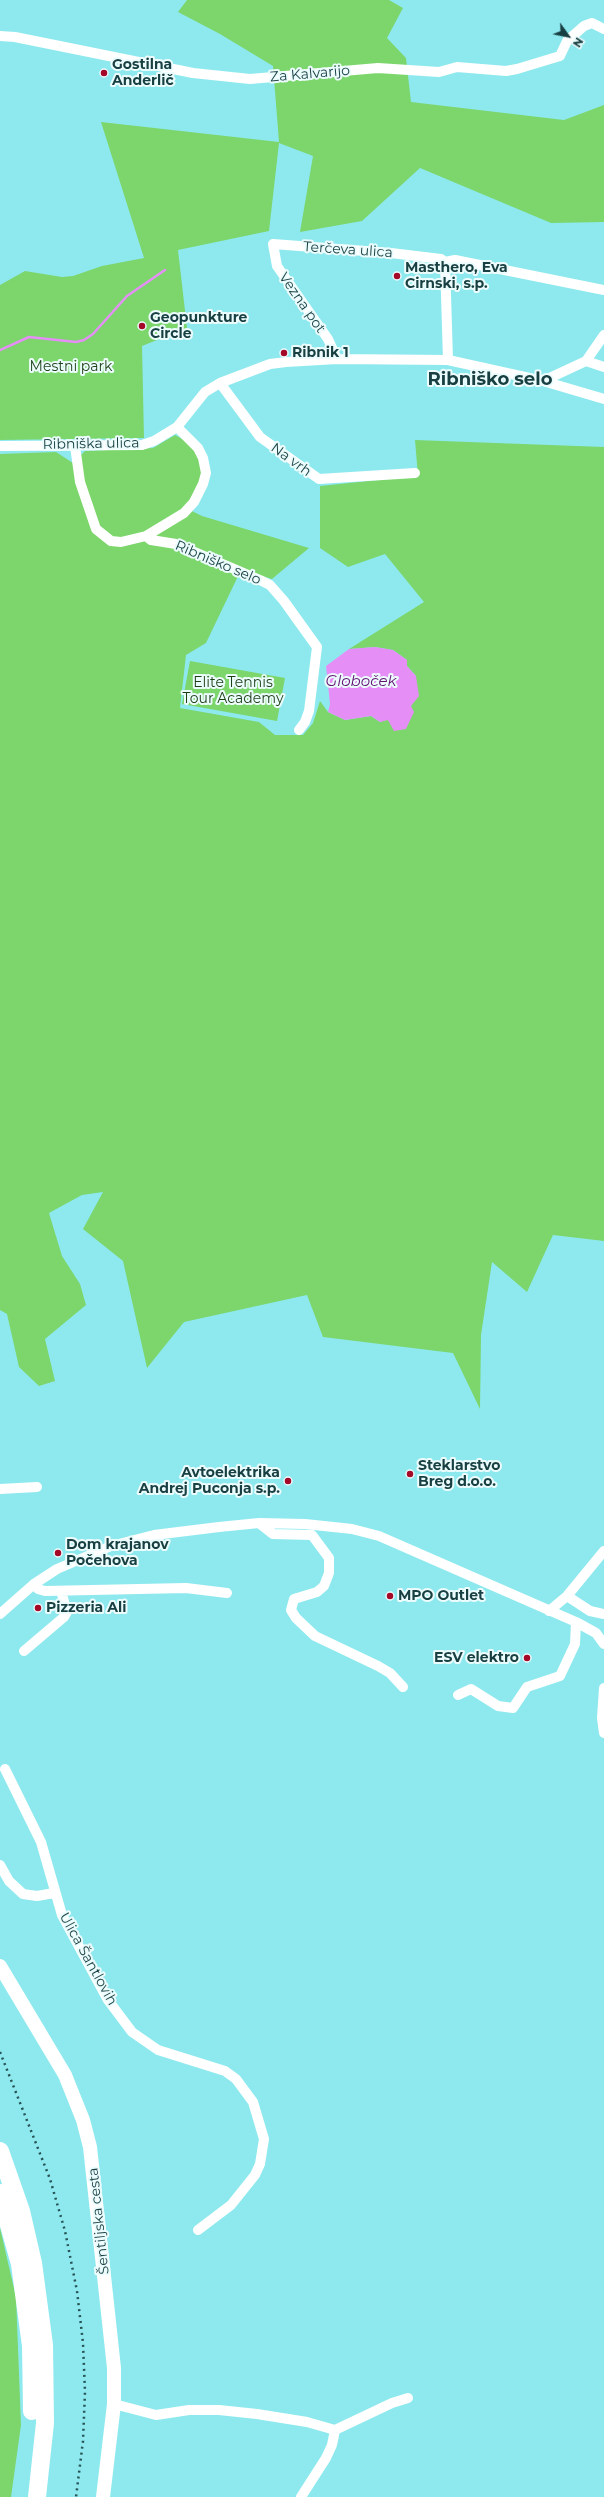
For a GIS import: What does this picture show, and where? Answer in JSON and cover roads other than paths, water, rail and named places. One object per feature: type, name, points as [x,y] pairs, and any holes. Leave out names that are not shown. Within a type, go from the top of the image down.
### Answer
[{"type":"highway","points":[[0,2151],[21,2211],[32,2256],[44,2345],[45,2423],[37,2497]]},
{"type":"highway","points":[[0,2193],[20,2264],[31,2346],[33,2421],[25,2497]]},
{"type":"street","name":"Za Kalvarijo","points":[[0,36],[15,37],[193,72],[250,79],[293,77],[378,68],[439,72],[457,67],[506,71],[560,56],[567,41],[584,26],[592,24],[604,29]]},
{"type":"street","name":"Terčeva ulica","points":[[273,244],[398,254],[441,259],[445,262],[455,260],[604,290]]},
{"type":"street","name":"Vezna pot","points":[[273,244],[277,266],[328,338],[337,359]]},
{"type":"street","points":[[445,262],[448,360]]},
{"type":"street","points":[[543,381],[586,361],[604,335]]},
{"type":"street","name":"Ribniška ulica","points":[[0,446],[142,445],[154,441],[177,426],[205,392],[220,383],[270,364],[337,359],[448,360],[543,381],[604,399]]},
{"type":"street","points":[[586,361],[604,367]]},
{"type":"street","name":"Na vrh","points":[[220,383],[260,437],[319,479],[415,473]]},
{"type":"street","points":[[75,446],[80,482],[96,529],[111,541],[122,542],[146,536],[184,513],[194,502],[203,484],[206,473],[203,458],[198,448],[177,426]]},
{"type":"street","name":"Ribniško selo","points":[[146,536],[151,540],[176,544],[260,580],[270,585],[284,601],[317,647],[309,712],[306,722],[299,730]]},
{"type":"street","points":[[0,1488],[38,1487]]},
{"type":"street","points":[[259,1522],[272,1534],[312,1535],[329,1558],[329,1573],[324,1586],[317,1592],[294,1599],[291,1610],[296,1618],[315,1636],[378,1666],[390,1673],[403,1687]]},
{"type":"street","points":[[1,1609],[57,1569],[111,1546],[154,1535],[259,1522],[324,1525],[352,1529],[379,1536],[560,1603],[604,1614]]},
{"type":"street","points":[[560,1603],[604,1551]]},
{"type":"street","points":[[34,1584],[38,1589],[45,1591],[186,1588],[227,1593]]},
{"type":"street","points":[[24,1651],[64,1617],[66,1607],[61,1591]]},
{"type":"street","points":[[560,1603],[576,1622],[596,1633],[604,1644]]},
{"type":"street","points":[[458,1695],[471,1689],[498,1706],[513,1708],[527,1687],[560,1676],[575,1644],[576,1622]]},
{"type":"street","points":[[604,1688],[602,1718],[604,1733]]},
{"type":"street","name":"Ulica Šantlovih","points":[[5,1769],[41,1842],[54,1893],[62,1915],[108,2000],[132,2032],[158,2050],[225,2072],[236,2079],[253,2102],[264,2139],[260,2164],[255,2175],[231,2205],[198,2230]]},
{"type":"street","points":[[0,1865],[18,1891],[29,1896],[54,1893]]},
{"type":"street","name":"Šentiljska cesta","points":[[0,1966],[65,2075],[83,2120],[93,2164],[114,2368],[114,2404],[103,2497]]},
{"type":"street","points":[[114,2404],[156,2416],[189,2410],[257,2414],[307,2422],[334,2430],[392,2403],[408,2398]]},
{"type":"street","points":[[301,2497],[326,2458],[332,2445],[334,2430]]},
{"type":"water","name":"Globoček","points":[[375,647],[393,650],[407,660],[407,666],[416,676],[419,696],[411,706],[414,712],[406,729],[394,731],[388,720],[380,722],[371,716],[345,720],[328,712],[330,704],[326,666],[349,649]]},
{"type":"waterway","points":[[0,350],[29,337],[76,342],[84,340],[93,334],[127,296],[165,270]]},
{"type":"railway","points":[[0,2052],[50,2179],[65,2231],[77,2291],[83,2343],[85,2392],[83,2441],[76,2497]]},
{"type":"place","name":"Gostilna Anderlič","points":[[104,73]]},
{"type":"place","name":"Masthero, Eva Cirnski, s.p.","points":[[397,276]]},
{"type":"place","name":"Geopunkture Circle","points":[[142,326]]},
{"type":"place","name":"Ribnik 1","points":[[284,353]]},
{"type":"place","name":"Steklarstvo Breg d.o.o.","points":[[410,1474]]},
{"type":"place","name":"Avtoelektrika Andrej Puconja s.p.","points":[[288,1481]]},
{"type":"place","name":"Dom krajanov Počehova","points":[[58,1553]]},
{"type":"place","name":"MPO Outlet","points":[[390,1596]]},
{"type":"place","name":"Pizzeria Ali","points":[[38,1608]]},
{"type":"place","name":"ESV elektro","points":[[527,1658]]},
{"type":"district","name":"Ribniško selo","points":[[490,380]]},
{"type":"park label","name":"Mestni park","points":[[71,367]]},
{"type":"park label","name":"Elite Tennis Tour Academy","points":[[233,692]]}]
